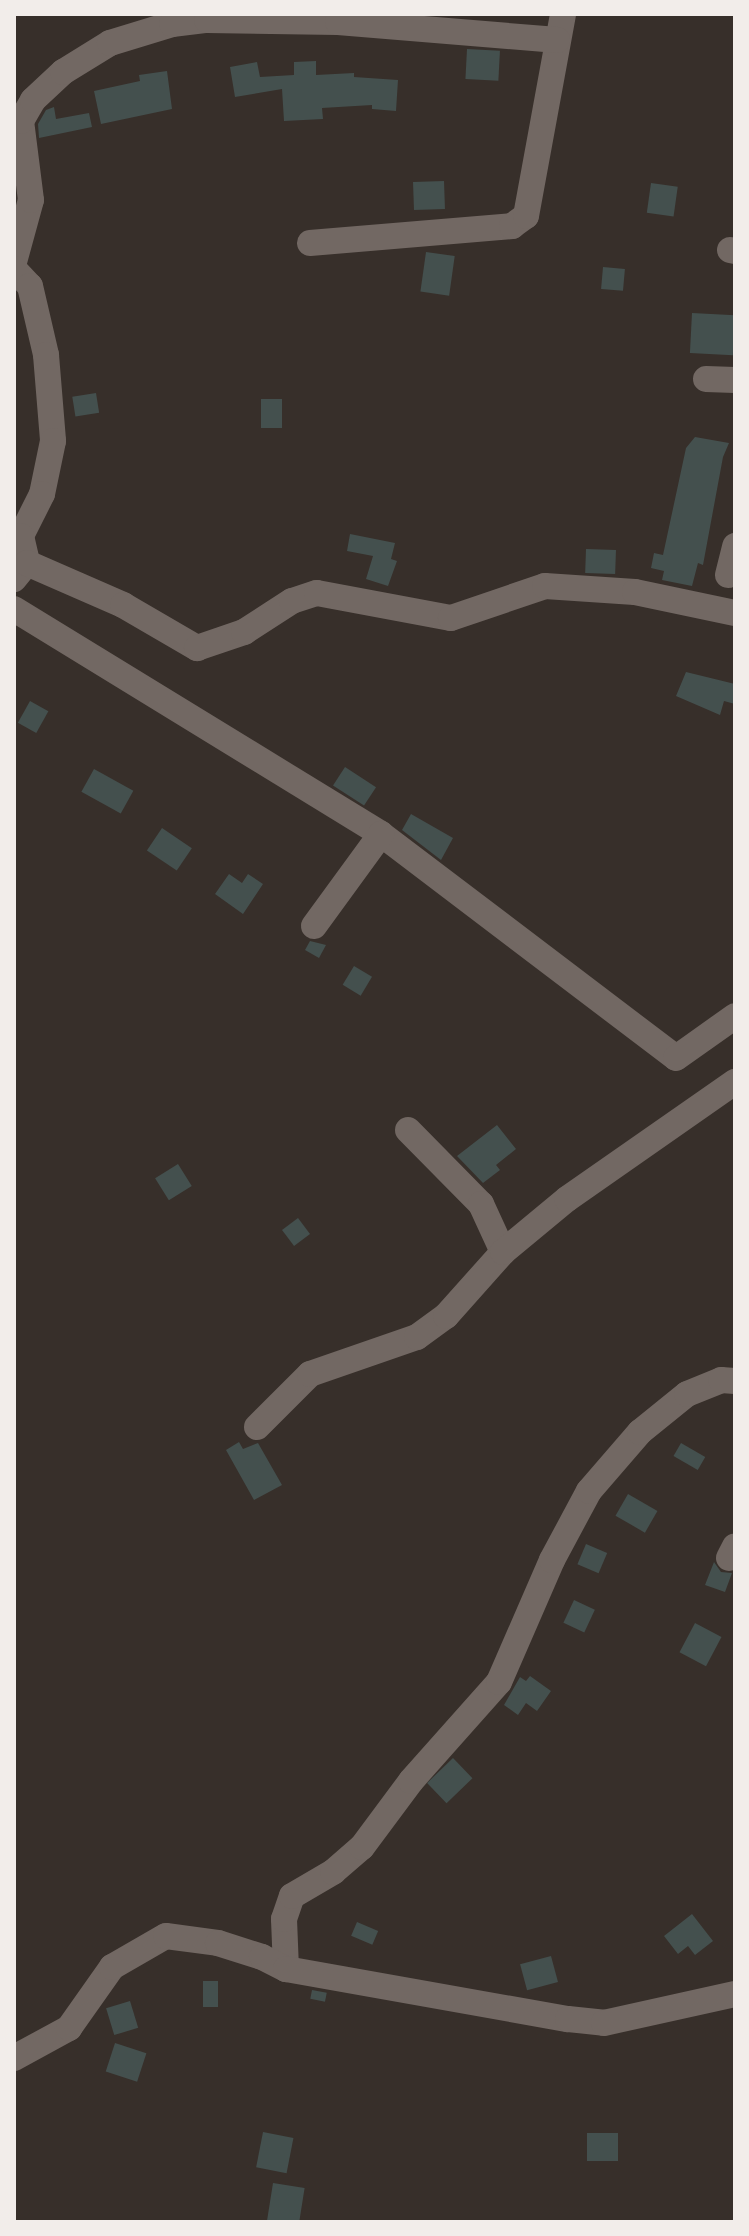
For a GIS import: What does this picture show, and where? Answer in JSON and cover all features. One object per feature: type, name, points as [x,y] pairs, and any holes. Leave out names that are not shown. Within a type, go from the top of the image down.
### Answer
[{"type":"street","points":[[310,243],[512,226],[526,216],[563,14]]},
{"type":"street","points":[[14,262],[31,200],[21,121],[33,100],[63,72],[110,43],[172,24],[207,20],[338,22],[557,40]]},
{"type":"street","points":[[14,269],[30,286],[46,355],[53,441],[42,494],[21,536],[20,571],[123,605],[197,648],[244,632],[292,601],[317,593],[451,618],[545,586],[635,592],[735,613]]},
{"type":"street","points":[[706,379],[735,380]]},
{"type":"street","points":[[728,575],[735,546]]},
{"type":"street","points":[[14,609],[381,834],[676,1058],[735,1016]]},
{"type":"street","points":[[314,926],[381,834]]},
{"type":"street","points":[[257,1427],[310,1374],[417,1337],[446,1316],[503,1252],[567,1199],[735,1082]]},
{"type":"street","points":[[408,1130],[481,1204],[503,1252]]},
{"type":"street","points":[[286,1969],[284,1919],[292,1896],[333,1872],[362,1847],[411,1781],[499,1682],[552,1560],[589,1491],[640,1432],[687,1394],[721,1380],[735,1381]]},
{"type":"street","points":[[14,2058],[69,2028],[112,1967],[166,1936],[218,1943],[262,1957],[286,1969],[604,2023],[735,1994]]},
{"type":"building","points":[[467,49],[500,51],[498,81],[465,79]]},
{"type":"building","points":[[316,61],[316,75],[354,73],[354,77],[398,80],[396,111],[372,109],[372,105],[322,108],[323,119],[284,121],[282,89],[235,97],[230,67],[257,62],[260,77],[294,75],[294,62]]},
{"type":"building","points":[[167,71],[172,109],[101,124],[94,91],[140,81],[139,75]]},
{"type":"building","points":[[54,107],[56,119],[89,113],[92,127],[39,138],[38,124],[46,110]]},
{"type":"building","points":[[444,181],[445,209],[414,210],[413,182]]},
{"type":"building","points":[[651,183],[678,187],[674,216],[647,213]]},
{"type":"building","points":[[426,252],[455,256],[449,296],[420,292]]},
{"type":"building","points":[[603,267],[625,269],[623,291],[601,289]]},
{"type":"building","points":[[692,313],[735,315],[733,355],[690,353]]},
{"type":"building","points":[[96,393],[99,413],[75,417],[72,397]]},
{"type":"building","points":[[261,399],[282,399],[282,428],[261,428]]},
{"type":"building","points":[[695,437],[729,443],[723,457],[703,565],[698,563],[692,586],[662,580],[664,571],[651,568],[654,553],[663,555],[686,448]]},
{"type":"building","points":[[350,534],[395,543],[391,559],[397,561],[388,586],[366,579],[373,556],[347,551]]},
{"type":"building","points":[[586,549],[616,550],[615,574],[585,573]]},
{"type":"building","points":[[686,672],[735,684],[735,704],[724,701],[720,715],[676,696]]},
{"type":"building","points":[[30,701],[48,711],[36,733],[18,723]]},
{"type":"building","points":[[345,767],[376,787],[364,806],[333,785]]},
{"type":"building","points":[[94,769],[133,791],[121,814],[81,792]]},
{"type":"building","points":[[411,814],[453,838],[441,860],[402,830]]},
{"type":"building","points":[[162,828],[192,848],[177,871],[147,850]]},
{"type":"building","points":[[229,874],[242,883],[248,874],[263,884],[243,914],[215,894]]},
{"type":"building","points":[[310,941],[326,945],[319,958],[305,950]]},
{"type":"building","points":[[354,966],[372,977],[361,996],[343,985]]},
{"type":"building","points":[[497,1125],[516,1149],[496,1165],[500,1170],[483,1183],[457,1156]]},
{"type":"building","points":[[178,1164],[192,1186],[169,1200],[155,1178]]},
{"type":"building","points":[[298,1218],[310,1234],[294,1246],[282,1230]]},
{"type":"building","points":[[239,1442],[243,1449],[258,1443],[282,1485],[254,1500],[226,1450]]},
{"type":"building","points":[[681,1443],[705,1457],[698,1470],[674,1456]]},
{"type":"building","points":[[628,1494],[657,1511],[645,1533],[616,1516]]},
{"type":"building","points":[[586,1544],[607,1553],[599,1573],[577,1564]]},
{"type":"building","points":[[714,1562],[721,1572],[732,1573],[725,1592],[705,1585]]},
{"type":"building","points":[[574,1600],[595,1610],[584,1632],[563,1623]]},
{"type":"building","points":[[695,1623],[721,1637],[706,1666],[680,1652]]},
{"type":"building","points":[[530,1676],[551,1691],[537,1711],[526,1703],[518,1715],[504,1705],[520,1677],[526,1681]]},
{"type":"building","points":[[453,1758],[472,1778],[447,1803],[427,1783]]},
{"type":"building","points":[[692,1914],[713,1941],[695,1955],[688,1946],[678,1954],[664,1936]]},
{"type":"building","points":[[357,1922],[378,1931],[372,1945],[351,1936]]},
{"type":"building","points":[[551,1956],[558,1982],[527,1990],[520,1964]]},
{"type":"building","points":[[203,1981],[218,1981],[218,2007],[203,2007]]},
{"type":"building","points":[[312,1990],[327,1993],[325,2002],[310,1999]]},
{"type":"building","points":[[130,2001],[138,2028],[114,2035],[106,2008]]},
{"type":"building","points":[[115,2043],[146,2053],[137,2082],[106,2072]]},
{"type":"building","points":[[263,2132],[293,2138],[287,2173],[256,2167]]},
{"type":"building","points":[[587,2133],[618,2133],[618,2161],[587,2161]]},
{"type":"building","points":[[273,2183],[305,2188],[299,2222],[267,2222]]}]
